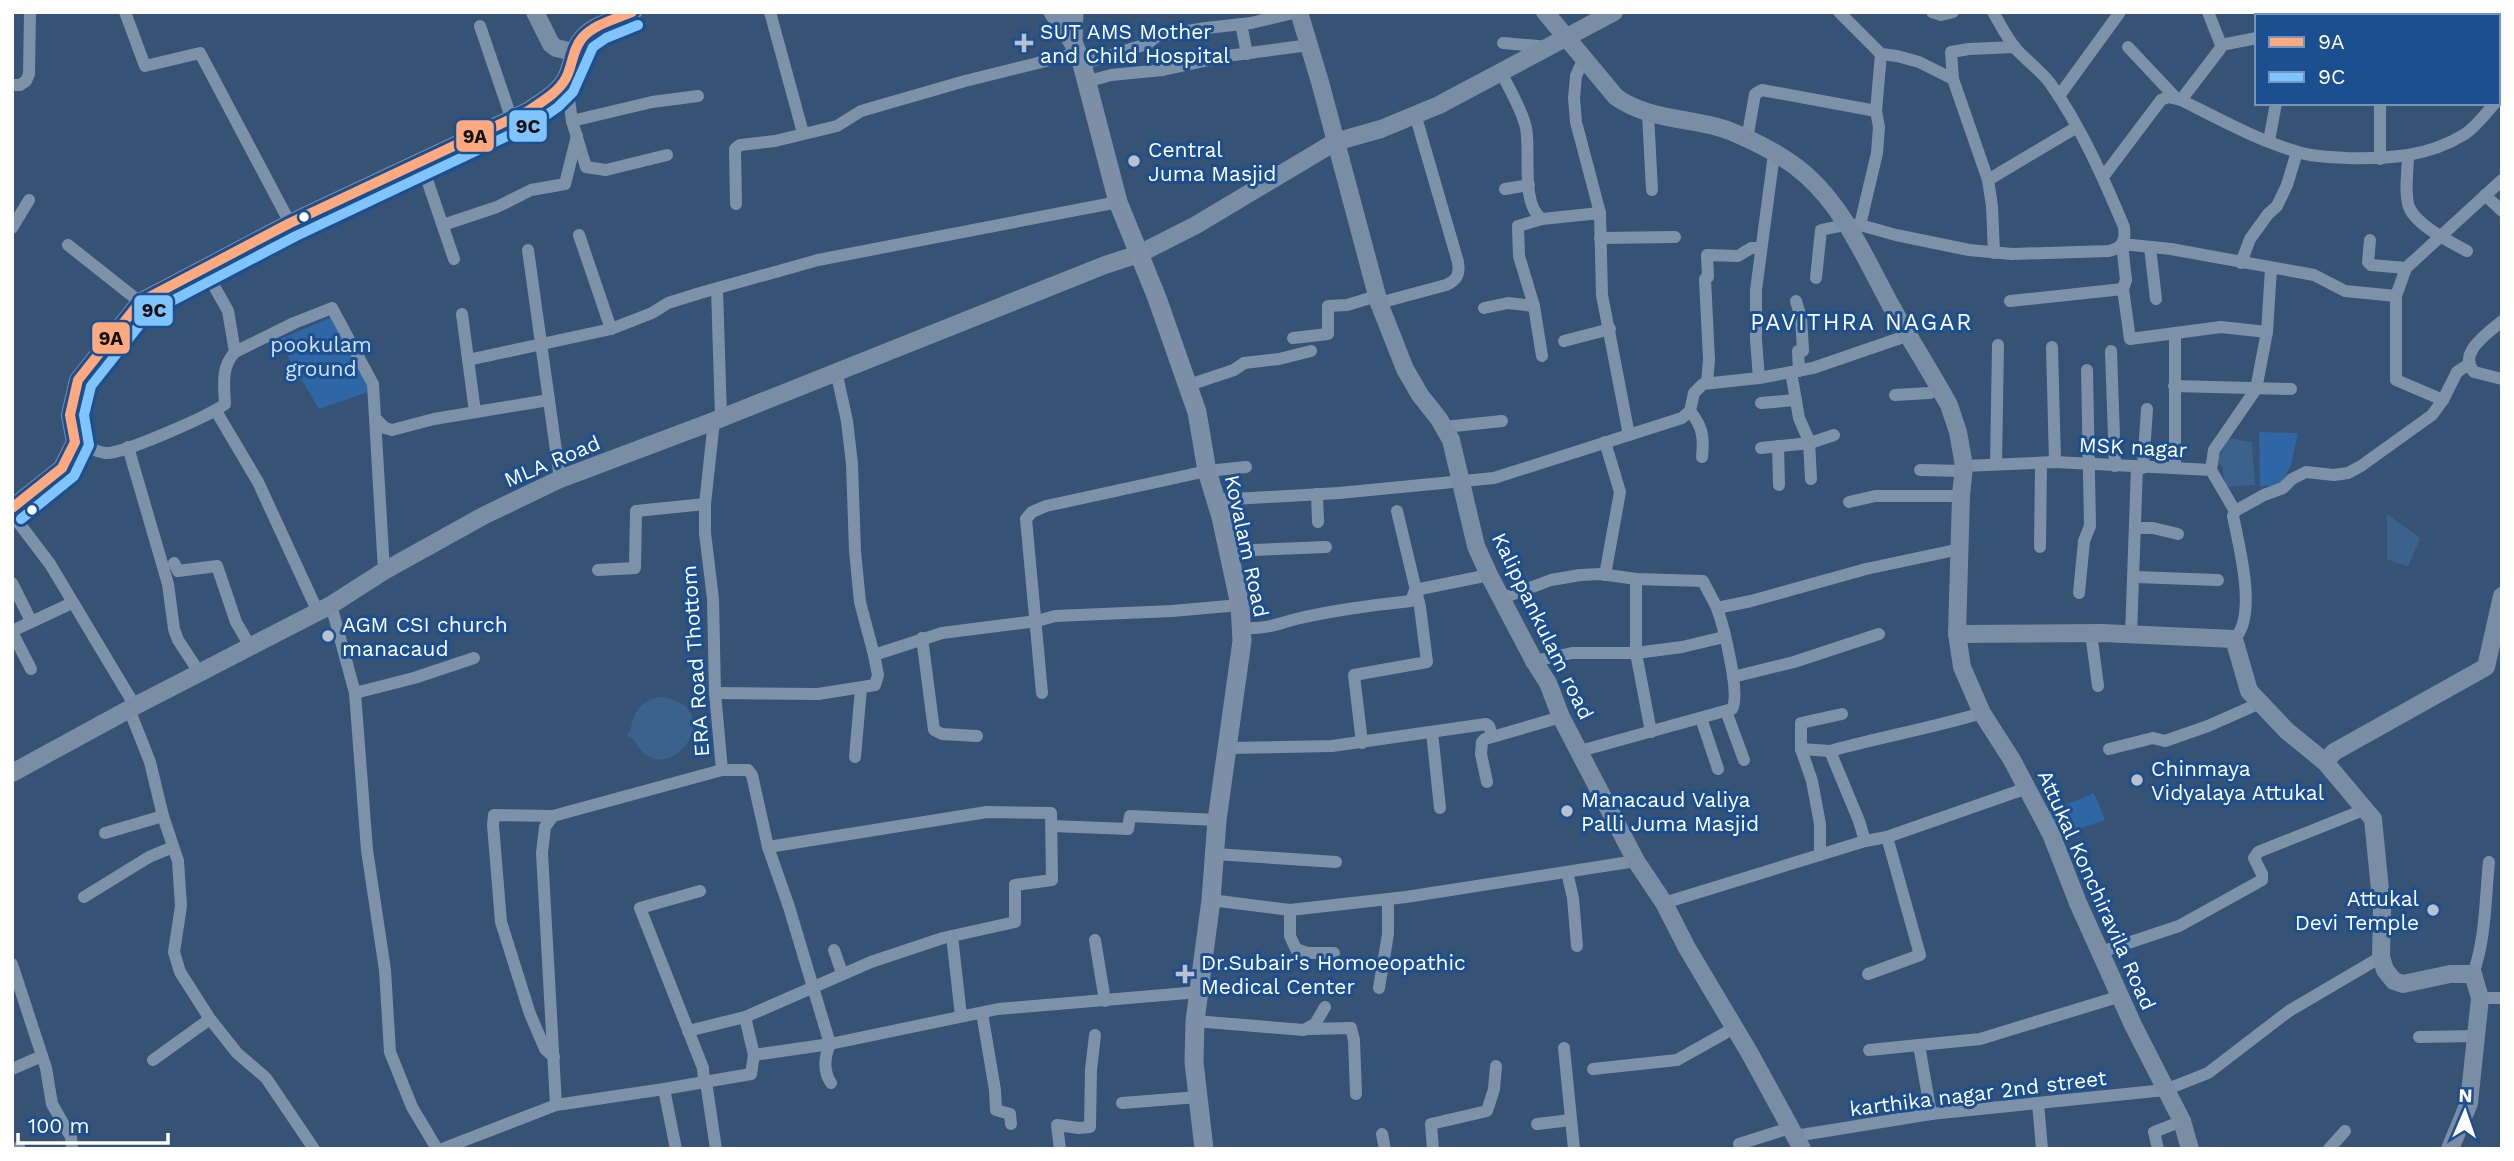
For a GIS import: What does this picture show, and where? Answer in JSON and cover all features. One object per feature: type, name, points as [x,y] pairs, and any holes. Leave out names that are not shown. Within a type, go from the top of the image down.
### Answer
[{"type":"main road","points":[[1053,12],[1080,60]]},
{"type":"main road","name":"Kovalam Road","points":[[1074,12],[1080,60],[1118,202],[1189,384],[1197,412],[1207,471],[1217,500],[1240,605],[1242,641],[1217,820],[1211,900],[1195,1021],[1194,1062],[1204,1149]]},
{"type":"street","points":[[12,85],[20,86],[29,74],[30,12]]},
{"type":"street","points":[[125,12],[145,66],[201,53],[290,223]]},
{"type":"street","points":[[536,12],[551,44],[556,48],[574,52]]},
{"type":"street","points":[[314,1149],[266,1078],[237,1053],[211,1019],[176,964],[174,943],[181,891],[178,861],[132,708],[50,564],[13,507],[62,468],[75,442],[70,415],[78,380],[140,302],[290,223],[512,120],[551,95],[566,78],[581,38],[590,30],[633,12]]},
{"type":"street","points":[[770,12],[803,133]]},
{"type":"street","points":[[736,204],[735,149],[740,145],[775,141],[837,126],[861,111],[965,81],[1080,60],[1147,44],[1157,36],[1241,24],[1298,12]]},
{"type":"street","name":"Kalippankulam road","points":[[1298,12],[1378,299],[1405,369],[1451,440],[1476,545],[1489,575],[1548,683],[1561,717],[1636,861],[1664,903],[1796,1138]]},
{"type":"street","name":"Attukal Konchiravila Road","points":[[1545,12],[1616,97],[1630,107],[1647,114],[1709,124],[1774,153],[1805,174],[1853,225],[1857,243],[1949,405],[1958,432],[1964,468],[1957,634],[1962,667],[1982,713],[2051,834],[2078,903],[2182,1121],[2190,1149]]},
{"type":"street","name":"MLA Road","points":[[12,774],[324,607],[485,515],[560,479],[1139,254],[1196,225],[1335,142],[1381,129],[1439,105],[1534,57],[1614,12]]},
{"type":"street","points":[[1839,12],[1881,54],[1919,62],[1953,79]]},
{"type":"street","points":[[1932,12],[1941,15],[1953,12]]},
{"type":"street","points":[[1993,12],[2015,47],[2047,79],[2059,96],[2103,177],[2124,227],[2122,244],[2126,281],[2123,289],[2130,339],[2221,327],[2267,332]]},
{"type":"street","points":[[2059,96],[2120,12]]},
{"type":"street","points":[[2103,177],[2161,100],[2178,98],[2217,54],[2221,45],[2208,12]]},
{"type":"street","points":[[1241,24],[1247,54]]},
{"type":"street","points":[[480,26],[512,120]]},
{"type":"street","points":[[2221,45],[2255,38]]},
{"type":"street","points":[[1503,43],[1549,47]]},
{"type":"street","points":[[1080,60],[1111,75],[1163,70],[1227,56],[1309,45]]},
{"type":"street","points":[[1994,253],[1992,206],[1987,180],[1953,79],[1951,52],[2015,47]]},
{"type":"street","points":[[2128,47],[2178,98],[2269,141],[2297,152],[2327,157],[2380,159],[2431,151],[2468,132],[2493,105]]},
{"type":"street","points":[[1853,225],[1877,153],[1879,127],[1876,111],[1881,54]]},
{"type":"street","points":[[1583,60],[1575,78],[1576,122],[1600,213],[1602,295],[1629,435]]},
{"type":"street","points":[[1501,72],[1526,128],[1529,185],[1535,212],[1542,219]]},
{"type":"street","points":[[566,78],[572,121],[586,167],[606,170],[667,156]]},
{"type":"street","points":[[1747,139],[1755,94],[1762,90],[1876,111]]},
{"type":"street","points":[[572,121],[652,102],[698,96]]},
{"type":"street","points":[[2269,141],[2276,105]]},
{"type":"street","points":[[2380,105],[2380,159]]},
{"type":"street","points":[[1293,338],[1328,334],[1328,306],[1348,305],[1446,285],[1454,282],[1459,275],[1458,262],[1415,114]]},
{"type":"street","points":[[1647,114],[1653,190]]},
{"type":"street","points":[[1987,180],[2077,127]]},
{"type":"street","points":[[443,225],[497,207],[531,190],[565,184],[577,136]]},
{"type":"street","points":[[2241,262],[2250,239],[2277,206],[2297,152]]},
{"type":"street","points":[[1759,378],[1756,289],[1774,153]]},
{"type":"street","points":[[2408,156],[2410,209],[2418,220],[2467,251]]},
{"type":"street","points":[[421,162],[454,259]]},
{"type":"street","points":[[2443,400],[2396,380],[2396,296],[2406,268],[2502,180]]},
{"type":"street","points":[[1505,189],[1529,185]]},
{"type":"street","points":[[2485,195],[2502,211]]},
{"type":"street","points":[[12,228],[29,200]]},
{"type":"street","points":[[468,360],[611,329],[652,313],[668,303],[847,254],[1118,202]]},
{"type":"street","points":[[1542,356],[1534,306],[1519,256],[1518,226],[1542,219],[1600,213]]},
{"type":"street","points":[[1816,278],[1821,230],[1853,225],[1994,253],[2109,251],[2118,249],[2122,244]]},
{"type":"street","points":[[579,235],[611,329]]},
{"type":"street","points":[[1600,238],[1675,237]]},
{"type":"street","points":[[2370,240],[2368,262],[2371,265],[2406,268]]},
{"type":"street","points":[[2122,244],[2314,275],[2345,291],[2396,296]]},
{"type":"street","points":[[68,245],[140,302]]},
{"type":"street","points":[[2150,247],[2156,299]]},
{"type":"street","points":[[1707,383],[1707,255],[1738,256],[1751,248],[1761,248]]},
{"type":"street","points":[[528,250],[560,479]]},
{"type":"street","name":"MSK nagar","points":[[1920,470],[2055,462],[2210,470],[2214,450],[2256,389],[2267,332],[2271,268]]},
{"type":"street","points":[[205,270],[228,311],[235,352]]},
{"type":"street","name":"ERA Road Thottom","points":[[554,1057],[545,1049],[530,1014],[501,922],[494,815],[553,816],[722,770],[715,693],[713,599],[705,533],[705,505],[718,419],[717,289]]},
{"type":"street","points":[[2010,301],[2123,289]]},
{"type":"street","points":[[1796,301],[1801,318],[1803,349],[1798,351],[1795,371],[1796,400],[1799,418],[1810,443],[1811,479]]},
{"type":"street","points":[[1484,309],[1508,303],[1534,306]]},
{"type":"street","points":[[75,442],[107,454],[175,430],[216,411],[225,404],[224,371],[227,360],[235,352],[332,308],[373,384],[384,571]]},
{"type":"street","points":[[462,314],[475,412]]},
{"type":"street","points":[[2502,321],[2470,352],[2469,364],[2474,372],[2502,379]]},
{"type":"street","points":[[1564,341],[1610,329]]},
{"type":"street","points":[[2175,333],[2175,468]]},
{"type":"street","points":[[1217,500],[1494,478],[1682,418],[1690,411],[1698,387],[1707,383],[1795,371],[1909,335]]},
{"type":"street","points":[[1996,464],[1998,345]]},
{"type":"street","points":[[2052,347],[2055,462]]},
{"type":"street","points":[[1189,384],[1234,370],[1244,363],[1279,359],[1311,351]]},
{"type":"street","points":[[2111,351],[2115,466]]},
{"type":"street","points":[[1957,634],[2091,633],[2234,639],[2241,632],[2246,605],[2233,516],[2235,511],[2283,488],[2292,479],[2306,472],[2334,475],[2348,473],[2361,466],[2432,415],[2457,372],[2469,364]]},
{"type":"street","points":[[2079,593],[2084,541],[2090,526],[2087,370]]},
{"type":"street","points":[[715,693],[818,694],[875,685],[878,675],[860,602],[847,421],[836,371]]},
{"type":"street","points":[[2174,386],[2291,389]]},
{"type":"street","points":[[1895,395],[1928,393],[1940,389]]},
{"type":"street","points":[[375,418],[385,428],[392,430],[434,419],[549,400]]},
{"type":"street","points":[[1761,403],[1796,400]]},
{"type":"street","points":[[2131,635],[2140,468],[2147,409]]},
{"type":"street","points":[[216,411],[258,482],[324,607],[337,621],[355,693],[367,850],[385,970],[390,1052],[412,1107],[437,1149]]},
{"type":"street","points":[[1690,411],[1699,422],[1704,437],[1702,457]]},
{"type":"street","points":[[1444,427],[1502,421]]},
{"type":"street","points":[[1761,448],[1810,443],[1834,435]]},
{"type":"street","points":[[1605,442],[1620,492],[1605,575]]},
{"type":"street","points":[[1778,446],[1779,485]]},
{"type":"street","points":[[128,447],[168,584],[174,629],[199,672]]},
{"type":"street","points":[[2040,547],[2041,463]]},
{"type":"street","points":[[1042,693],[1026,519],[1032,512],[1046,506],[1207,471],[1245,467]]},
{"type":"street","points":[[2210,470],[2235,511]]},
{"type":"street","points":[[1317,494],[1318,522]]},
{"type":"street","points":[[1849,502],[1875,496],[1961,496]]},
{"type":"street","points":[[598,570],[635,568],[636,511],[705,505]]},
{"type":"street","points":[[1362,743],[1354,675],[1427,662],[1420,607],[1397,512]]},
{"type":"street","points":[[2136,528],[2153,528],[2178,534]]},
{"type":"street","points":[[1229,551],[1326,547]]},
{"type":"street","points":[[1717,608],[1866,569],[1960,549]]},
{"type":"street","points":[[174,563],[178,571],[217,566],[236,622],[250,646]]},
{"type":"street","points":[[1415,590],[1489,575]]},
{"type":"street","points":[[1500,599],[1551,580],[1580,575],[1703,581],[1717,608],[1724,637],[1733,677],[1735,704],[1732,709],[1580,751]]},
{"type":"street","points":[[2134,577],[2218,580]]},
{"type":"street","points":[[1636,579],[1636,653],[1651,732]]},
{"type":"street","points":[[12,583],[31,621]]},
{"type":"street","points":[[1242,628],[1272,628],[1294,620],[1368,605],[1411,601],[1415,590]]},
{"type":"street","points":[[2325,762],[2334,752],[2486,667],[2502,596]]},
{"type":"street","points":[[31,669],[12,631],[72,603]]},
{"type":"street","points":[[874,655],[942,633],[1037,621],[1055,616],[1240,605]]},
{"type":"street","points":[[2091,633],[2098,686]]},
{"type":"street","points":[[1733,677],[1794,662],[1878,634]]},
{"type":"street","points":[[1534,661],[1572,653],[1636,653],[1682,647],[1724,637]]},
{"type":"street","points":[[922,638],[934,730],[942,734],[977,736]]},
{"type":"street","points":[[2234,639],[2249,691],[2287,731],[2325,762],[2373,819],[2382,910],[2381,957],[2385,971],[2394,981],[2403,984],[2449,974],[2473,974]]},
{"type":"street","points":[[355,693],[414,678],[474,658]]},
{"type":"street","points":[[855,757],[860,688]]},
{"type":"street","points":[[2109,749],[2153,738],[2165,741],[2260,703]]},
{"type":"street","points":[[1726,711],[1744,760]]},
{"type":"street","points":[[1801,749],[1830,751],[1982,713]]},
{"type":"street","points":[[1820,855],[1816,803],[1801,749],[1801,723],[1842,714]]},
{"type":"street","points":[[1487,782],[1481,754],[1482,742],[1492,736],[1561,717]]},
{"type":"street","points":[[1701,719],[1718,769]]},
{"type":"street","points":[[1228,748],[1332,746],[1486,724],[1492,736]]},
{"type":"street","points":[[1432,732],[1440,808]]},
{"type":"street","points":[[1830,751],[1865,841]]},
{"type":"street","points":[[722,770],[748,770],[752,775],[768,847],[830,1044],[825,1056],[826,1076],[831,1083]]},
{"type":"street","points":[[1664,903],[1865,841],[1887,837],[2027,788]]},
{"type":"street","points":[[2101,952],[2179,926],[2231,899],[2262,880],[2255,858],[2258,852],[2366,809]]},
{"type":"street","points":[[688,1031],[745,1017],[842,972],[952,936],[1015,922],[1015,885],[1052,880],[1051,813],[987,812],[768,847]]},
{"type":"street","points":[[106,833],[163,816]]},
{"type":"street","points":[[553,816],[545,827],[542,853],[556,1105]]},
{"type":"street","points":[[1052,826],[1128,829],[1130,816],[1217,820]]},
{"type":"street","points":[[1868,974],[1920,955],[1887,837]]},
{"type":"street","points":[[84,897],[149,857],[173,847]]},
{"type":"street","points":[[1215,854],[1336,862]]},
{"type":"street","points":[[1211,900],[1290,910],[1388,899],[1636,861]]},
{"type":"street","points":[[2450,1149],[2469,1103],[2480,998],[2473,974],[2480,956],[2484,929],[2489,862]]},
{"type":"street","points":[[1567,872],[1573,898],[1577,946]]},
{"type":"street","points":[[699,891],[640,908],[703,1068],[716,1149]]},
{"type":"street","points":[[1379,988],[1388,934],[1388,899]]},
{"type":"street","points":[[1290,910],[1290,936],[1296,949],[1307,953],[1334,953]]},
{"type":"street","points":[[952,936],[961,1016]]},
{"type":"street","points":[[1095,940],[1105,1000]]},
{"type":"street","points":[[834,950],[842,972]]},
{"type":"street","name":"karthika nagar 2nd street","points":[[1739,1144],[1796,1138],[1931,1114],[2165,1090],[2208,1073],[2288,1011],[2381,957]]},
{"type":"street","points":[[12,964],[42,1056],[52,1104],[71,1137],[72,1149]]},
{"type":"street","points":[[754,1055],[830,1044],[982,1013],[1199,992]]},
{"type":"street","points":[[1869,1050],[1980,1038],[2121,996]]},
{"type":"street","points":[[2480,998],[2502,998]]},
{"type":"street","points":[[1309,1029],[1325,1007]]},
{"type":"street","points":[[982,1013],[996,1110],[1010,1114],[1011,1124]]},
{"type":"street","points":[[442,1149],[556,1105],[751,1074],[754,1055],[745,1017]]},
{"type":"street","points":[[153,1060],[211,1019]]},
{"type":"street","points":[[1195,1021],[1309,1029],[1351,1028],[1356,1094]]},
{"type":"street","points":[[1593,1069],[1677,1060],[1734,1028]]},
{"type":"street","points":[[1060,1149],[1057,1125],[1090,1127],[1095,1035]]},
{"type":"street","points":[[2419,1037],[2475,1036]]},
{"type":"street","points":[[1919,1045],[1931,1114]]},
{"type":"street","points":[[1564,1048],[1574,1149]]},
{"type":"street","points":[[12,1069],[42,1056]]},
{"type":"street","points":[[1433,1149],[1431,1124],[1487,1111],[1494,1089],[1496,1066]]},
{"type":"street","points":[[664,1089],[676,1149]]},
{"type":"street","points":[[1122,1103],[1198,1097]]},
{"type":"street","points":[[2038,1103],[2042,1149]]},
{"type":"street","points":[[1537,1124],[1571,1120]]},
{"type":"street","points":[[2158,1149],[2154,1132],[2182,1121]]},
{"type":"street","points":[[2329,1149],[2345,1131]]},
{"type":"street","points":[[1382,1134],[1385,1149]]},
{"type":"green space","name":"pookulam ground","points":[[332,317],[371,391],[319,409],[278,340]]},
{"type":"green space","points":[[2259,432],[2298,433],[2291,465],[2280,486],[2260,486]]},
{"type":"green space","points":[[2094,793],[2105,820],[2060,835],[2049,812]]},
{"type":"shaded area","points":[[2228,438],[2252,442],[2255,485],[2226,487],[2222,467],[2217,462]]},
{"type":"shaded area","points":[[2387,514],[2420,538],[2408,567],[2387,559]]},
{"type":"shaded area","points":[[660,697],[681,703],[692,715],[693,730],[687,744],[676,755],[662,760],[647,755],[627,734],[631,731],[633,718],[639,708]]},
{"type":"transit line","name":"9A","points":[[12,508],[62,468],[75,442],[70,415],[78,380],[140,302],[290,223],[528,111],[549,97],[563,83],[577,47],[588,32],[632,12]]},
{"type":"transit line","name":"9C","points":[[21,519],[74,476],[89,445],[84,415],[91,386],[149,313],[296,236],[535,123],[558,107],[573,92],[593,47],[606,38],[638,25]]},
{"type":"place","name":"SUT AMS Mother and Child Hospital","points":[[1024,43]]},
{"type":"place","name":"Central Juma Masjid","points":[[1134,161]]},
{"type":"place","name":"AGM CSI church manacaud","points":[[328,636]]},
{"type":"place","name":"Chinmaya Vidyalaya Attukal","points":[[2137,780]]},
{"type":"place","name":"Manacaud Valiya Palli Juma Masjid","points":[[1567,811]]},
{"type":"place","name":"Attukal Devi Temple","points":[[2433,910]]},
{"type":"place","name":"Dr.Subair's Homoeopathic Medical Center","points":[[1185,974]]},
{"type":"district","name":"PAVITHRA NAGAR","points":[[1862,322]]}]
